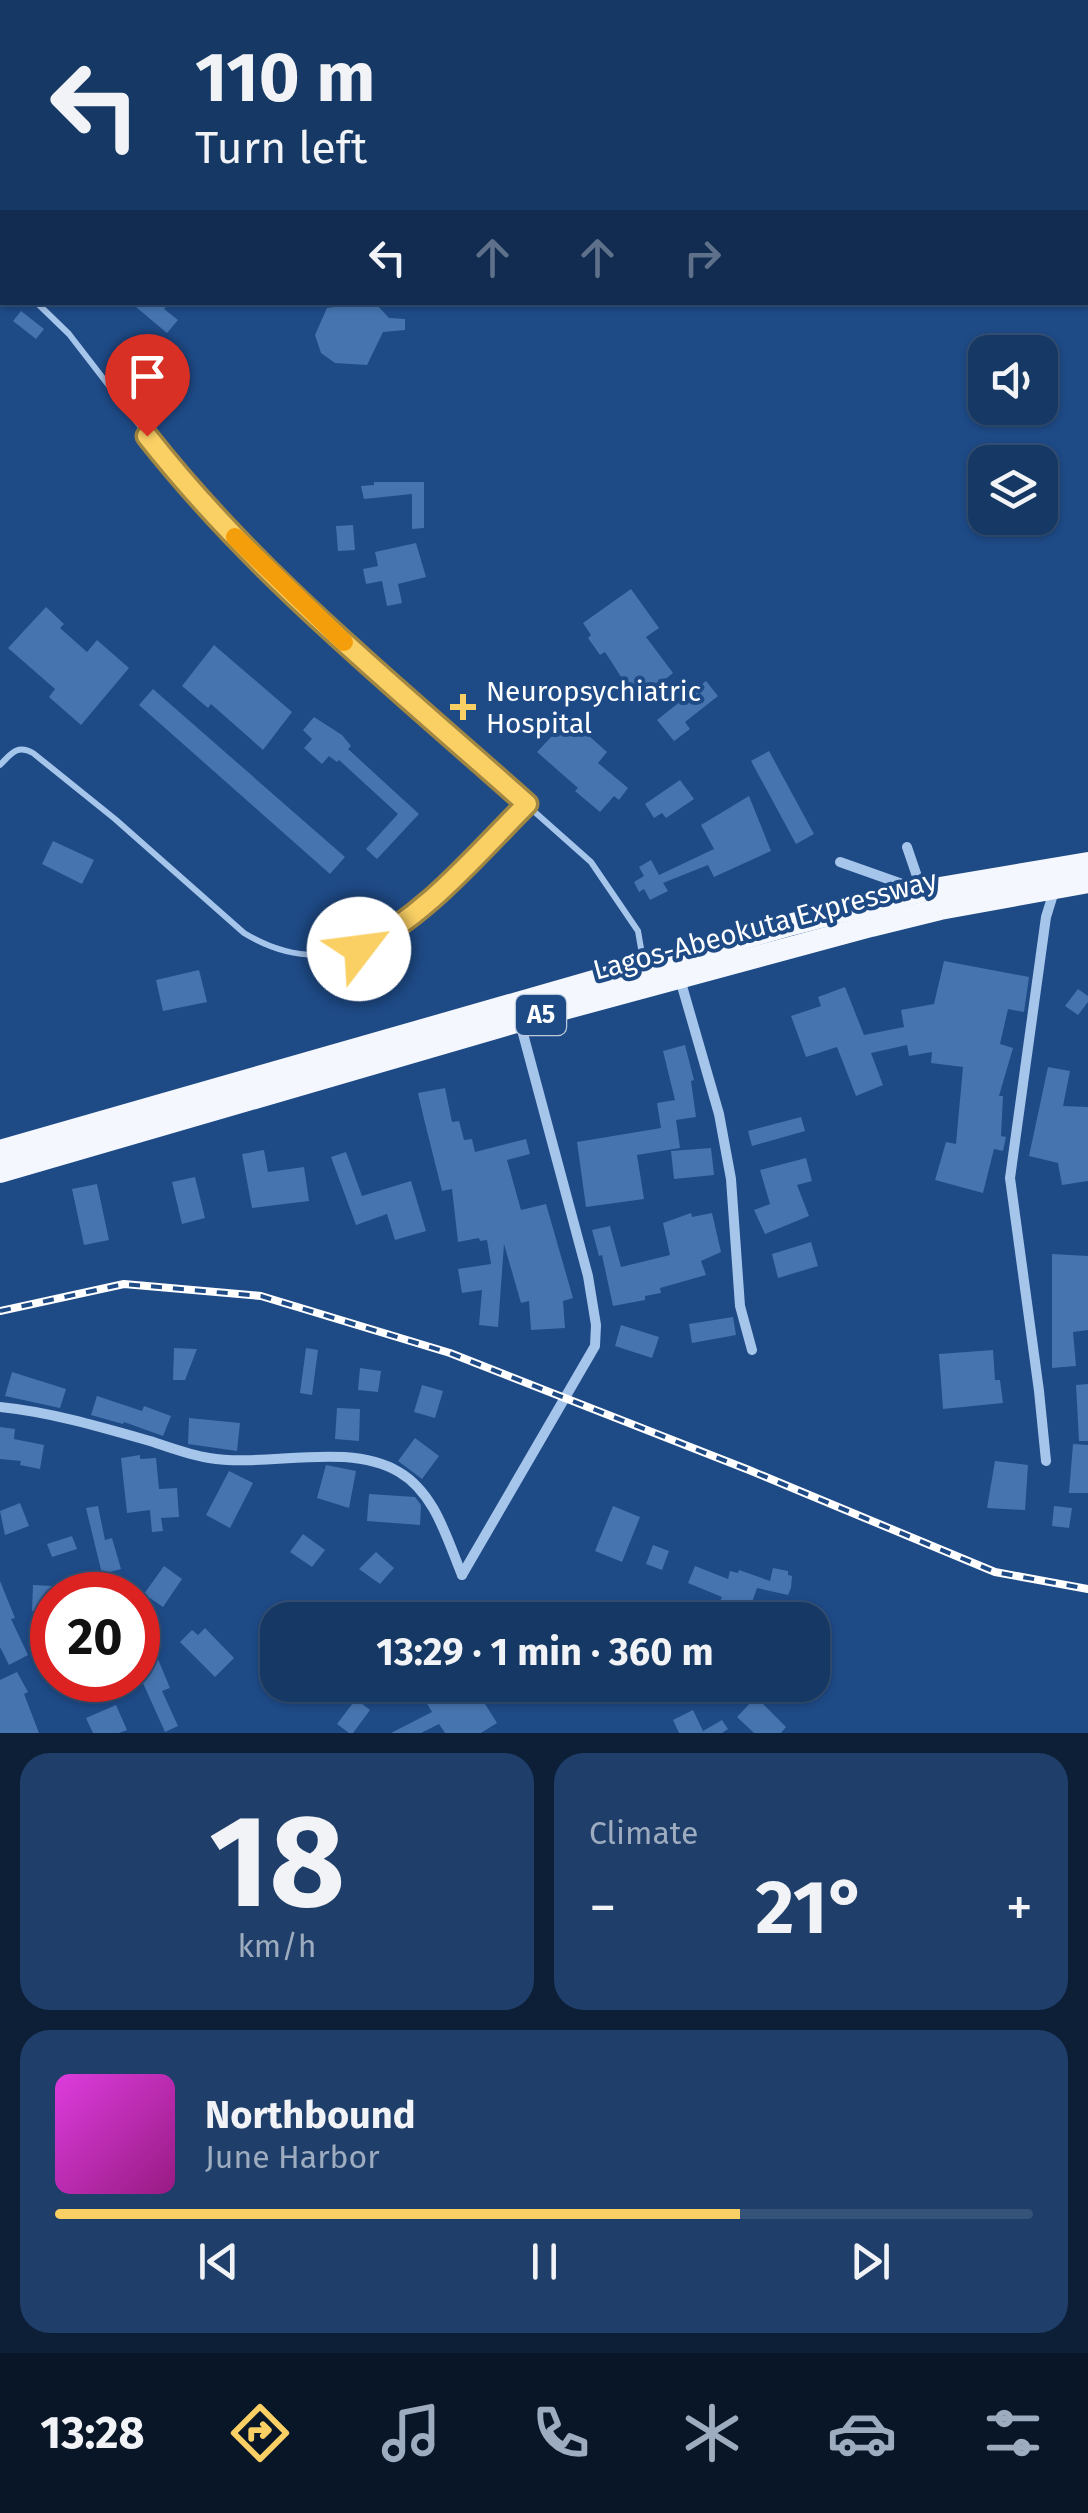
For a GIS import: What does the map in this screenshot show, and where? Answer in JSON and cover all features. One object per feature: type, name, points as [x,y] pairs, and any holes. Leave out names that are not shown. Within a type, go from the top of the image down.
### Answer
[{"type":"highway","name":"Lagos-Abeokuta Expressway","points":[[0,1151],[644,964],[922,892],[1088,863]]},
{"type":"highway","name":"Lagos-Abeokuta Expressway","points":[[0,1172],[680,978],[940,909],[1088,882]]},
{"type":"street","points":[[907,846],[922,892]]},
{"type":"street","points":[[840,862],[922,892]]},
{"type":"street","points":[[1046,1461],[1010,1178],[1046,917],[1055,887]]},
{"type":"street","points":[[680,978],[719,1114],[731,1179],[740,1306],[752,1350]]},
{"type":"street","points":[[0,1407],[118,1432],[209,1458],[275,1461],[318,1456],[363,1461],[398,1472],[426,1495],[462,1575],[595,1346],[596,1325],[588,1276],[522,1030],[523,1020]]},
{"type":"lane","points":[[39,305],[69,334],[167,462],[225,528],[347,645],[591,862],[638,931],[644,964]]},
{"type":"lane","points":[[0,765],[16,749],[25,748],[33,753],[244,932],[266,946],[298,955],[326,956],[359,949],[391,933],[423,909],[527,804]]},
{"type":"building","points":[[134,305],[167,305],[164,309],[178,320],[167,333]]},
{"type":"building","points":[[377,305],[389,318],[405,319],[405,330],[383,332],[367,365],[335,363],[321,353],[315,335],[327,308]]},
{"type":"building","points":[[21,311],[44,329],[36,339],[13,321]]},
{"type":"building","points":[[374,482],[424,482],[424,528],[412,529],[412,494],[364,499],[361,486]]},
{"type":"building","points":[[353,525],[355,550],[338,551],[336,526]]},
{"type":"building","points":[[416,543],[426,577],[398,584],[402,603],[387,606],[382,581],[366,584],[363,569],[378,566],[375,552]]},
{"type":"building","points":[[631,589],[659,628],[646,637],[673,673],[653,689],[656,693],[638,703],[605,652],[600,655],[588,638],[591,635],[583,623]]},
{"type":"building","points":[[46,607],[64,624],[60,628],[87,652],[97,640],[129,668],[81,725],[49,697],[55,689],[8,648]]},
{"type":"building","points":[[214,645],[292,712],[263,750],[211,704],[208,708],[182,686]]},
{"type":"building","points":[[706,681],[718,696],[685,722],[690,729],[674,741],[657,720]]},
{"type":"building","points":[[153,689],[345,857],[330,874],[139,705]]},
{"type":"building","points":[[314,717],[342,735],[351,746],[348,749],[419,814],[377,859],[366,849],[398,814],[339,760],[329,756],[322,764],[304,748],[312,739],[303,730]]},
{"type":"building","points":[[569,718],[607,752],[598,763],[628,788],[619,800],[614,796],[600,812],[537,752]]},
{"type":"building","points":[[769,751],[814,834],[796,844],[751,761]]},
{"type":"building","points":[[680,780],[694,799],[666,818],[662,813],[654,818],[645,804]]},
{"type":"building","points":[[749,796],[771,851],[714,877],[708,865],[663,883],[668,891],[650,900],[644,889],[639,892],[634,882],[644,876],[639,867],[651,860],[659,875],[714,849],[701,825]]},
{"type":"building","points":[[53,841],[94,860],[82,884],[42,864]]},
{"type":"building","points":[[944,961],[1029,977],[1024,1012],[1008,1009],[1000,1044],[1013,1048],[999,1096],[1003,1096],[1001,1136],[1006,1137],[1003,1151],[994,1149],[983,1193],[935,1180],[946,1142],[956,1144],[963,1067],[931,1063],[932,1052],[909,1056],[907,1045],[871,1053],[883,1085],[856,1096],[837,1047],[806,1057],[791,1016],[821,1006],[818,997],[845,987],[864,1035],[904,1027],[901,1010],[934,1004]]},
{"type":"building","points":[[199,970],[207,1002],[163,1011],[156,980]]},
{"type":"building","points":[[1078,989],[1088,996],[1088,1002],[1078,1015],[1065,1006]]},
{"type":"building","points":[[685,1045],[694,1080],[691,1081],[696,1117],[676,1120],[680,1148],[637,1155],[644,1199],[586,1207],[577,1142],[661,1128],[657,1103],[675,1100],[663,1051]]},
{"type":"building","points":[[1048,1067],[1070,1071],[1063,1106],[1088,1107],[1088,1181],[1062,1185],[1058,1163],[1029,1156]]},
{"type":"building","points":[[445,1088],[452,1122],[459,1121],[464,1140],[472,1139],[475,1152],[526,1139],[530,1154],[507,1160],[521,1210],[546,1204],[573,1298],[563,1301],[565,1328],[531,1330],[529,1301],[521,1303],[504,1244],[498,1327],[479,1325],[482,1290],[462,1293],[458,1269],[491,1264],[487,1240],[458,1242],[452,1189],[442,1191],[418,1093]]},
{"type":"building","points":[[801,1117],[805,1131],[752,1146],[748,1131]]},
{"type":"building","points":[[711,1148],[714,1175],[674,1179],[671,1151]]},
{"type":"building","points":[[264,1150],[268,1172],[304,1167],[309,1201],[252,1208],[242,1154]]},
{"type":"building","points":[[346,1152],[362,1196],[411,1181],[426,1231],[395,1240],[387,1214],[356,1225],[331,1157]]},
{"type":"building","points":[[806,1158],[812,1181],[797,1185],[809,1216],[765,1234],[754,1210],[770,1204],[760,1170]]},
{"type":"building","points":[[195,1177],[205,1218],[182,1224],[172,1182]]},
{"type":"building","points":[[97,1184],[109,1240],[84,1245],[72,1189]]},
{"type":"building","points":[[691,1213],[692,1217],[712,1213],[721,1252],[701,1261],[706,1275],[660,1288],[661,1293],[645,1296],[645,1300],[613,1306],[592,1230],[610,1226],[621,1267],[670,1255],[663,1223]]},
{"type":"building","points":[[811,1242],[818,1266],[778,1278],[772,1254]]},
{"type":"building","points":[[1052,1254],[1088,1256],[1088,1330],[1073,1332],[1076,1366],[1052,1368]]},
{"type":"building","points":[[733,1317],[736,1335],[692,1343],[689,1324]]},
{"type":"building","points":[[621,1325],[659,1337],[652,1358],[615,1346]]},
{"type":"building","points":[[174,1348],[197,1349],[185,1380],[173,1380]]},
{"type":"building","points":[[306,1348],[318,1350],[312,1395],[300,1393]]},
{"type":"building","points":[[993,1350],[995,1380],[1000,1380],[1003,1403],[943,1409],[939,1354]]},
{"type":"building","points":[[360,1368],[381,1371],[378,1392],[358,1390]]},
{"type":"building","points":[[12,1372],[66,1389],[60,1408],[5,1396]]},
{"type":"building","points":[[1088,1384],[1088,1441],[1079,1441],[1076,1385]]},
{"type":"building","points":[[422,1385],[443,1391],[435,1418],[414,1412]]},
{"type":"building","points":[[97,1396],[171,1416],[163,1436],[91,1415]]},
{"type":"building","points":[[337,1408],[360,1409],[359,1441],[335,1439]]},
{"type":"building","points":[[189,1418],[240,1423],[237,1451],[188,1444]]},
{"type":"building","points":[[0,1427],[15,1429],[14,1439],[44,1445],[40,1469],[20,1465],[21,1461],[0,1459]]},
{"type":"building","points":[[415,1438],[439,1456],[422,1479],[398,1461]]},
{"type":"building","points":[[1073,1444],[1088,1445],[1088,1493],[1069,1493]]},
{"type":"building","points":[[140,1455],[140,1459],[156,1458],[159,1489],[177,1488],[179,1517],[161,1518],[163,1531],[152,1532],[150,1510],[127,1513],[121,1458]]},
{"type":"building","points":[[995,1461],[1028,1465],[1025,1510],[987,1508]]},
{"type":"building","points":[[326,1465],[356,1471],[349,1508],[317,1498]]},
{"type":"building","points":[[229,1471],[253,1483],[230,1528],[206,1515]]},
{"type":"building","points":[[369,1494],[415,1497],[421,1505],[420,1525],[367,1521]]},
{"type":"building","points":[[20,1503],[29,1526],[5,1535],[0,1511]]},
{"type":"building","points":[[98,1506],[105,1540],[112,1538],[121,1569],[102,1572],[86,1508]]},
{"type":"building","points":[[613,1506],[640,1517],[622,1562],[595,1551]]},
{"type":"building","points":[[1054,1506],[1072,1508],[1069,1528],[1052,1526]]},
{"type":"building","points":[[303,1534],[325,1550],[312,1567],[290,1552]]},
{"type":"building","points":[[72,1536],[77,1549],[52,1557],[47,1544]]},
{"type":"building","points":[[653,1545],[669,1551],[662,1570],[646,1564]]},
{"type":"building","points":[[376,1552],[394,1568],[380,1584],[359,1569]]},
{"type":"building","points":[[164,1566],[182,1579],[163,1607],[160,1605],[160,1572]]},
{"type":"building","points":[[695,1566],[728,1579],[730,1571],[739,1570],[770,1581],[773,1568],[788,1571],[792,1576],[788,1595],[757,1588],[752,1602],[723,1602],[722,1597],[688,1583]]},
{"type":"building","points":[[0,1581],[15,1618],[11,1619],[28,1655],[9,1665],[0,1647]]},
{"type":"building","points":[[205,1628],[234,1658],[215,1677],[180,1642],[192,1630],[198,1635]]},
{"type":"building","points":[[160,1664],[170,1688],[162,1691],[178,1726],[165,1732],[152,1702],[160,1702]]},
{"type":"building","points":[[17,1672],[28,1692],[24,1694],[39,1733],[0,1733],[0,1680]]},
{"type":"building","points":[[354,1702],[370,1710],[353,1733],[337,1724]]},
{"type":"building","points":[[426,1702],[484,1702],[497,1723],[481,1733],[445,1733],[439,1724],[421,1733],[391,1733],[432,1712]]},
{"type":"building","points":[[751,1702],[761,1702],[786,1727],[781,1733],[754,1733],[737,1717]]},
{"type":"building","points":[[116,1705],[127,1730],[93,1733],[86,1718]]},
{"type":"building","points":[[693,1710],[703,1731],[722,1720],[728,1729],[722,1733],[679,1733],[673,1720]]},
{"type":"railway","points":[[0,1311],[124,1284],[261,1296],[450,1353],[995,1572],[1088,1589]]},
{"type":"slow traffic","points":[[235,537],[344,642]]},
{"type":"place","name":"Neuropsychiatric Hospital","points":[[463,707]]},
{"type":"route","points":[[147,436],[225,528],[347,645],[527,804],[423,909],[391,933],[359,949]]}]
